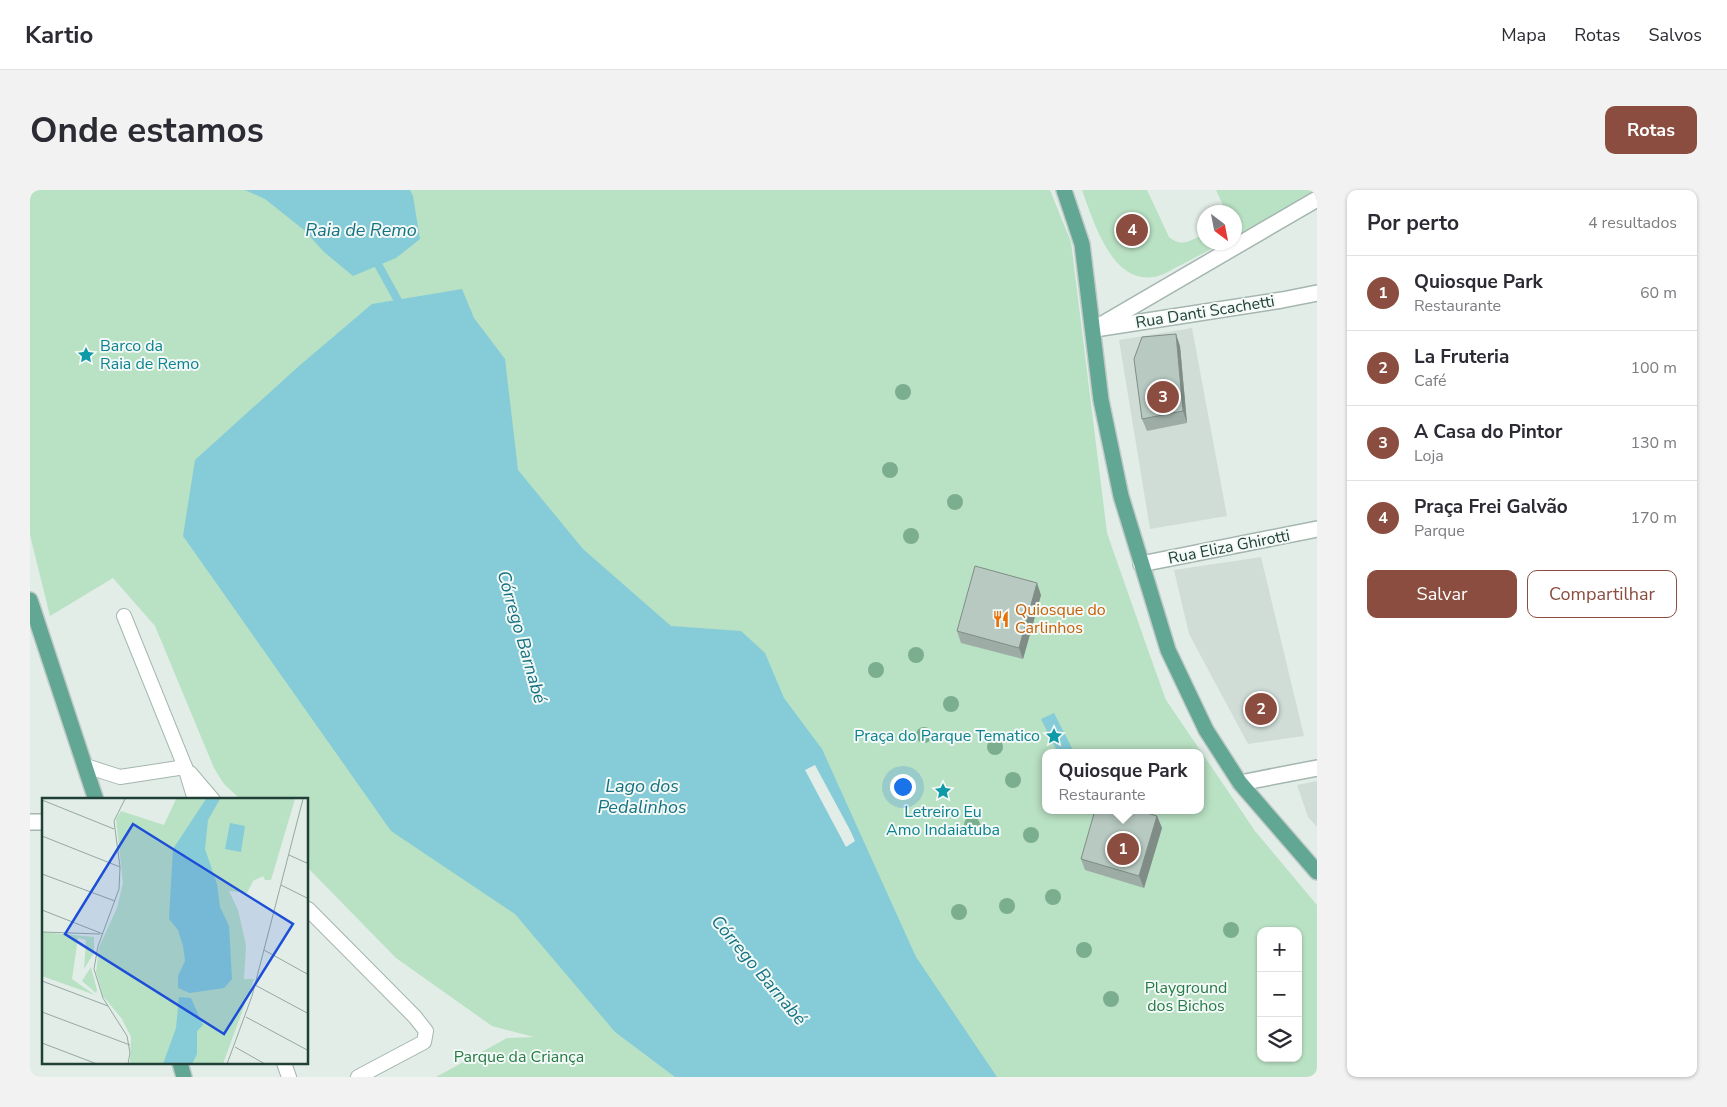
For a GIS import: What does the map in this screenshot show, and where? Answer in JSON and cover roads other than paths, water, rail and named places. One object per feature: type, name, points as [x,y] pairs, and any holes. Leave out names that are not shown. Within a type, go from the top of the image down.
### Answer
[{"type":"main road","points":[[1064,190],[1082,244],[1094,329],[1101,400],[1121,496],[1168,650],[1206,730],[1240,783],[1317,872]]},
{"type":"main road","points":[[30,600],[95,798]]},
{"type":"main road","points":[[180,1064],[184,1077]]},
{"type":"street","points":[[1094,329],[1317,199]]},
{"type":"street","name":"Rua Danti Scachetti","points":[[1094,329],[1317,293]]},
{"type":"street","name":"Rua Eliza Ghirotti","points":[[1141,564],[1317,529]]},
{"type":"street","points":[[1240,783],[1317,768]]},
{"type":"lane","points":[[124,616],[185,767],[194,798]]},
{"type":"lane","points":[[86,766],[120,777],[185,767]]},
{"type":"lane","points":[[185,767],[211,798]]},
{"type":"lane","points":[[309,910],[426,1030],[424,1042],[358,1077]]},
{"type":"lane","points":[[284,1064],[289,1077]]},
{"type":"water","name":"Raia de Remo","points":[[245,190],[410,190],[413,196],[420,239],[396,258],[353,276],[324,252],[304,230],[265,199]]},
{"type":"water","name":"Lago dos Pedalinhos","points":[[462,289],[474,318],[505,359],[518,470],[583,549],[671,626],[741,631],[765,653],[784,698],[822,749],[916,957],[997,1077],[675,1077],[615,1032],[515,914],[391,831],[183,536],[195,460],[299,366],[372,304]]},
{"type":"water","points":[[1054,713],[1072,749],[1056,749],[1041,719]]},
{"type":"waterway","name":"Córrego Barnabé","points":[[374,257],[402,308]]},
{"type":"place","name":"Praça Frei Galvão","points":[[1132,230]]},
{"type":"place","name":"Barco da Raia de Remo","points":[[86,355]]},
{"type":"place","name":"A Casa do Pintor","points":[[1163,397]]},
{"type":"place","name":"Quiosque do Carlinhos","points":[[1001,619]]},
{"type":"place","name":"La Fruteria","points":[[1261,709]]},
{"type":"place","name":"Praça do Parque Tematico","points":[[1054,736]]},
{"type":"place","name":"Letreiro Eu Amo Indaiatuba","points":[[943,791]]},
{"type":"place","name":"Quiosque Park","points":[[1123,849]]},
{"type":"park label","name":"Playground dos Bichos","points":[[1186,997]]},
{"type":"park label","name":"Parque da Criança","points":[[519,1057]]}]
